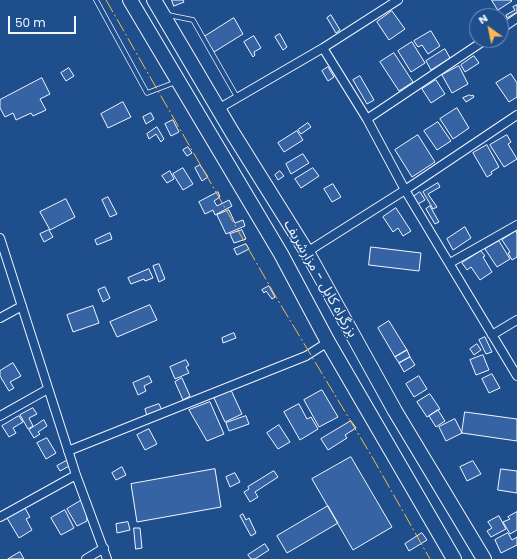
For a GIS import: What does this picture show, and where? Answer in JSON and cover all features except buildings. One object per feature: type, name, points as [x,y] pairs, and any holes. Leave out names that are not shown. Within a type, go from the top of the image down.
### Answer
[{"type":"highway","name":"بزرگراه کابل - مزارشریف","points":[[130,0],[281,254],[328,342],[454,559]]},
{"type":"highway","name":"بزرگراه کابل - مزارشریف","points":[[154,0],[218,109],[307,252],[395,411],[484,559]]},
{"type":"street","points":[[218,109],[323,48],[398,0]]},
{"type":"street","points":[[323,48],[367,119],[405,190],[517,376]]},
{"type":"street","points":[[367,119],[473,48]]},
{"type":"street","points":[[307,252],[405,190],[517,115]]},
{"type":"street","points":[[450,263],[517,225]]},
{"type":"street","points":[[0,238],[68,451],[107,559]]},
{"type":"street","points":[[0,318],[22,306]]},
{"type":"street","points":[[492,335],[517,320]]},
{"type":"street","points":[[68,451],[306,356],[328,342]]},
{"type":"street","points":[[0,416],[48,389]]},
{"type":"street","points":[[0,517],[76,475]]},
{"type":"street","points":[[86,559],[104,548]]},
{"type":"lane","points":[[96,0],[147,93],[179,81]]},
{"type":"lane","points":[[162,14],[193,20],[238,98]]},
{"type":"power","points":[[106,0],[276,297],[371,455],[430,559]]}]
